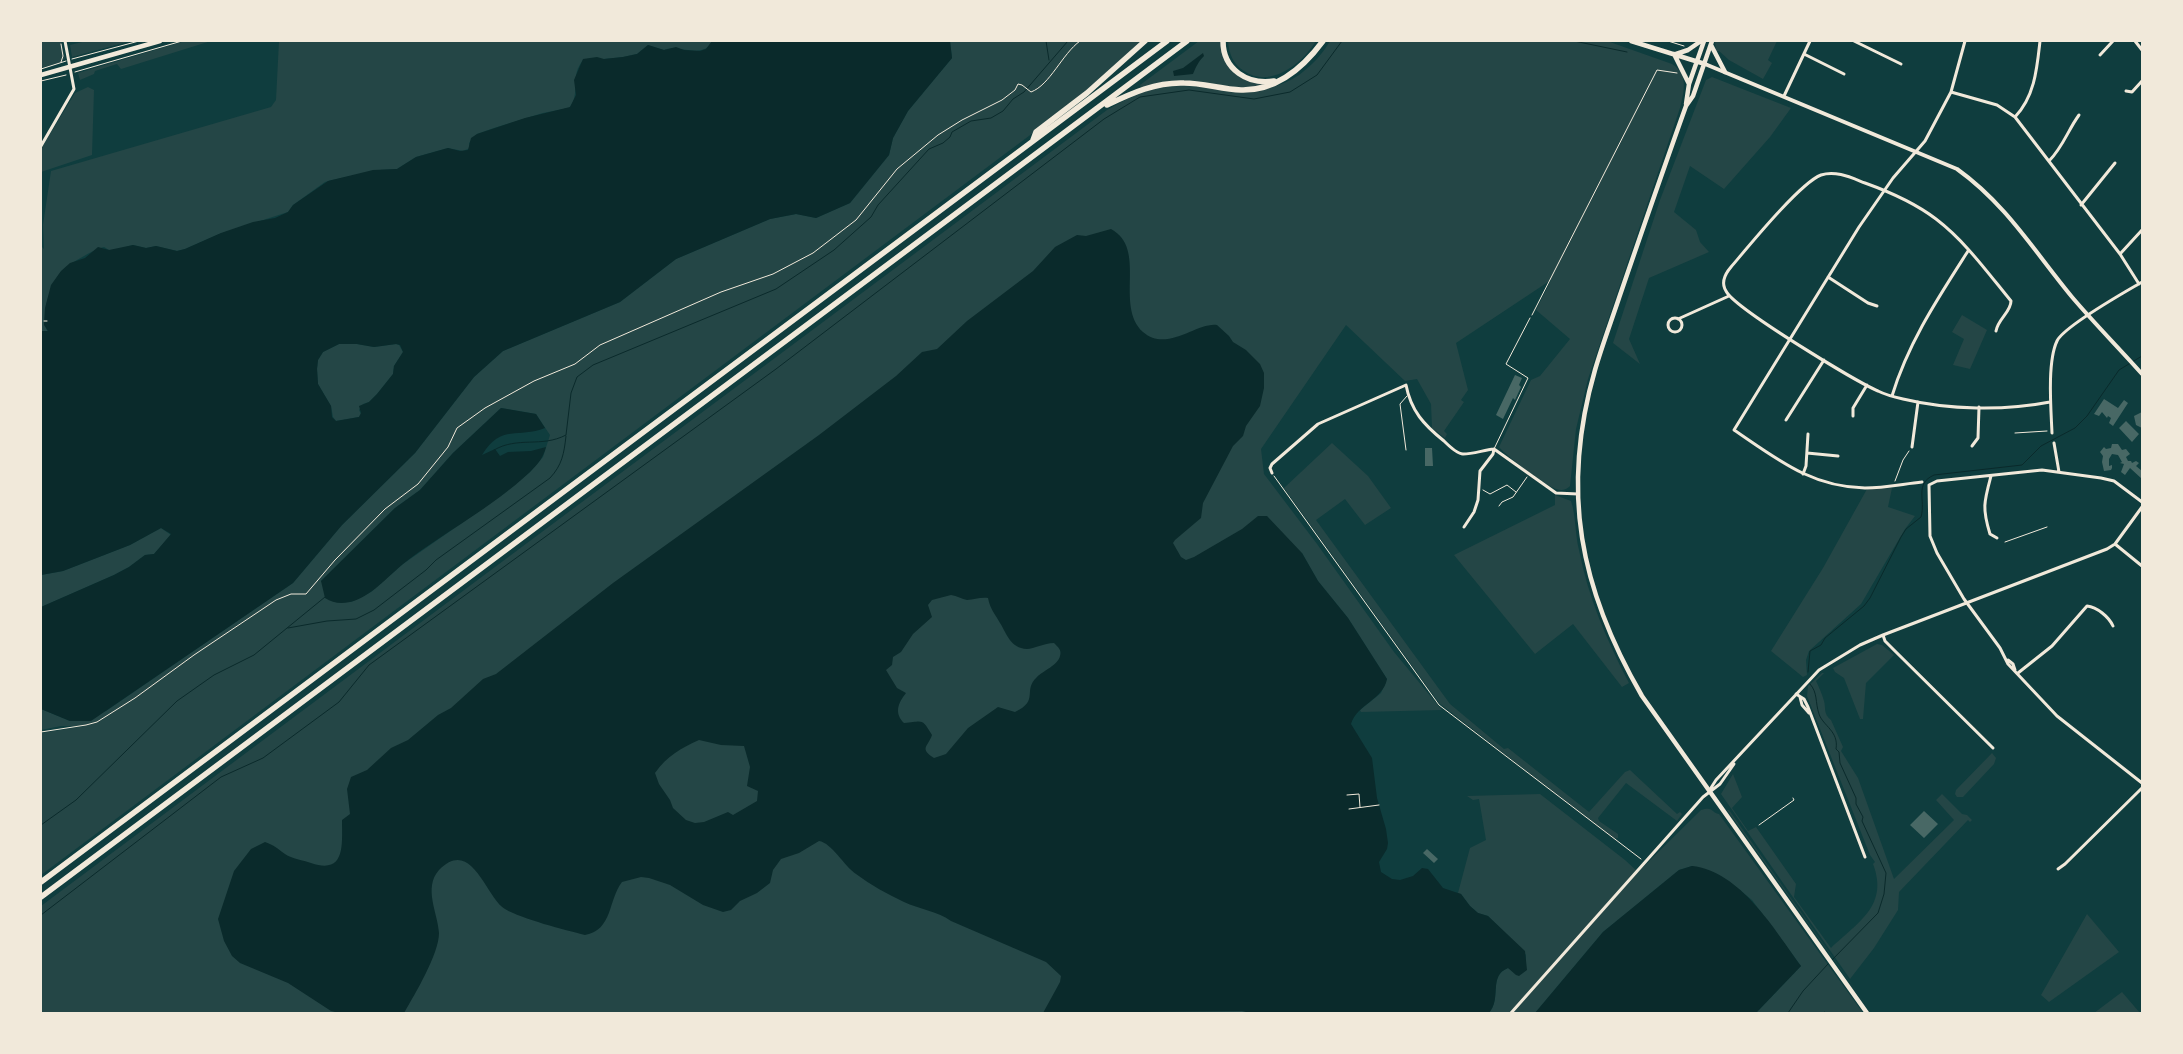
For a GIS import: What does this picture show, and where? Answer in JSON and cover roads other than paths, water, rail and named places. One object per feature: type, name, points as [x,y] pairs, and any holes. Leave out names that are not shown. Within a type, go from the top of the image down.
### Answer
[{"type":"highway","points":[[1032,141],[1036,132],[1087,92],[1145,41]]},
{"type":"highway","points":[[41,882],[1167,41]]},
{"type":"highway","points":[[41,897],[1187,41]]},
{"type":"highway","points":[[1223,41],[1229,64],[1240,75],[1256,82],[1281,80]]},
{"type":"highway","points":[[1094,111],[1129,94],[1155,86],[1184,83],[1242,90],[1267,86],[1281,80],[1307,61],[1323,41]]},
{"type":"main road","points":[[41,75],[160,41]]},
{"type":"main road","points":[[1631,41],[1705,64]]},
{"type":"main road","points":[[1674,54],[1688,50],[1702,41]]},
{"type":"main road","points":[[1702,41],[1689,84],[1686,106],[1644,222],[1595,371],[1580,441],[1578,494],[1581,538],[1594,593],[1610,637],[1642,696],[1867,1013]]},
{"type":"main road","points":[[1686,106],[1693,96],[1711,43]]},
{"type":"main road","points":[[1711,43],[1726,72]]},
{"type":"main road","points":[[1674,54],[1689,84]]},
{"type":"street","points":[[41,146],[73,92],[72,73],[63,41]]},
{"type":"street","points":[[1784,96],[1810,41]]},
{"type":"street","points":[[1854,41],[1901,64]]},
{"type":"street","points":[[1922,482],[1867,488],[1834,485],[1803,474],[1734,430],[1884,190],[1925,141],[1951,92],[1965,41]]},
{"type":"street","points":[[2015,117],[2022,110],[2034,84],[2040,41]]},
{"type":"street","points":[[2100,56],[2113,41]]},
{"type":"street","points":[[2135,41],[2142,50]]},
{"type":"street","points":[[1804,54],[1844,74]]},
{"type":"street","points":[[1705,64],[1957,169],[1983,189],[2014,221],[2072,297],[2142,374]]},
{"type":"street","points":[[2126,91],[2132,92],[2142,81]]},
{"type":"street","points":[[1951,92],[1997,104],[2015,117],[2140,283],[2063,333],[2057,341],[2053,356],[2050,402],[2052,433]]},
{"type":"street","points":[[2049,161],[2060,149],[2079,115]]},
{"type":"street","points":[[2081,205],[2115,163]]},
{"type":"street","points":[[1996,331],[1999,321],[2011,307],[2011,300],[1968,251],[1935,218],[1884,190],[1836,174],[1824,174],[1814,179],[1757,237],[1726,272],[1724,286],[1729,296],[1790,339],[1824,360],[1867,385],[1892,396],[1918,402],[1979,407],[2012,407],[2050,402]]},
{"type":"street","points":[[2120,254],[2142,230]]},
{"type":"street","points":[[1892,396],[1899,372],[1917,334],[1968,251]]},
{"type":"street","points":[[1828,277],[1868,303],[1877,306]]},
{"type":"street","points":[[1678,318],[1681,321],[1682,327],[1677,331],[1673,331],[1669,323],[1671,320],[1729,296]]},
{"type":"street","points":[[1786,420],[1824,360]]},
{"type":"street","points":[[1272,473],[1270,468],[1272,464],[1318,424],[1406,385],[1413,408],[1423,424],[1462,454],[1494,449],[1556,493],[1578,494]]},
{"type":"street","points":[[1853,416],[1853,408],[1867,385]]},
{"type":"street","points":[[1912,447],[1918,402]]},
{"type":"street","points":[[1972,446],[1978,438],[1979,407]]},
{"type":"street","points":[[1803,474],[1808,434]]},
{"type":"street","points":[[2054,443],[2059,472]]},
{"type":"street","points":[[1464,527],[1474,512],[1480,488],[1480,471],[1493,454],[1494,449]]},
{"type":"street","points":[[1807,454],[1838,456]]},
{"type":"street","points":[[2142,502],[2114,481],[2059,472],[2032,470],[1991,476],[1937,480],[1928,485],[1930,536],[1950,577],[2010,666],[2057,716],[2142,782]]},
{"type":"street","points":[[1991,476],[1984,511],[1990,534],[1997,538]]},
{"type":"street","points":[[1511,1013],[1709,792],[1716,780],[1819,670],[1860,645],[1883,635],[2010,585],[2051,571],[2116,544],[2140,513],[2142,507]]},
{"type":"street","points":[[2116,544],[2142,566]]},
{"type":"street","points":[[2016,671],[2052,646],[2087,606],[2093,607],[2107,617],[2113,626]]},
{"type":"street","points":[[1883,635],[1896,652],[1993,748]]},
{"type":"street","points":[[1796,694],[1806,702],[1865,857]]},
{"type":"street","points":[[2058,869],[2142,788]]},
{"type":"lane","points":[[1494,449],[1528,378],[1506,364],[1530,318]]},
{"type":"lane","points":[[1406,450],[1400,404],[1408,395]]},
{"type":"lane","points":[[1922,482],[1928,485]]},
{"type":"waterway","points":[[1046,41],[1049,60]]},
{"type":"waterway","points":[[494,450],[512,444],[548,441],[566,435],[571,393],[577,377],[593,365],[776,289],[834,250],[871,217],[878,205],[929,149],[943,143],[950,137],[952,132],[971,121],[991,118],[1003,111],[1013,99],[1024,92],[1068,41]]},
{"type":"waterway","points":[[41,915],[221,777],[263,758],[339,702],[369,665],[776,369],[1104,119],[1140,97],[1189,90],[1254,99],[1290,92],[1317,75],[1342,41]]},
{"type":"waterway","points":[[1574,41],[1627,52]]},
{"type":"waterway","points":[[1808,672],[1810,651],[1821,645],[1825,638],[1864,606],[1906,529],[1921,517],[1922,488],[1928,479],[1934,475],[2022,465],[2041,446],[2075,428],[2087,416],[2119,370],[2142,356]]},
{"type":"waterway","points":[[288,628],[327,621],[356,619],[374,610],[426,570],[436,560],[550,478],[562,459],[566,436]]},
{"type":"waterway","points":[[41,825],[76,800],[177,701],[214,675],[254,655],[325,597]]},
{"type":"waterway","points":[[1810,684],[1813,687],[1819,714],[1833,733],[1836,749],[1839,752],[1840,763],[1856,798],[1856,804],[1863,817],[1862,821],[1886,873],[1884,894],[1878,913],[1831,961]]},
{"type":"waterway","points":[[1788,1013],[1803,991],[1828,964]]}]
